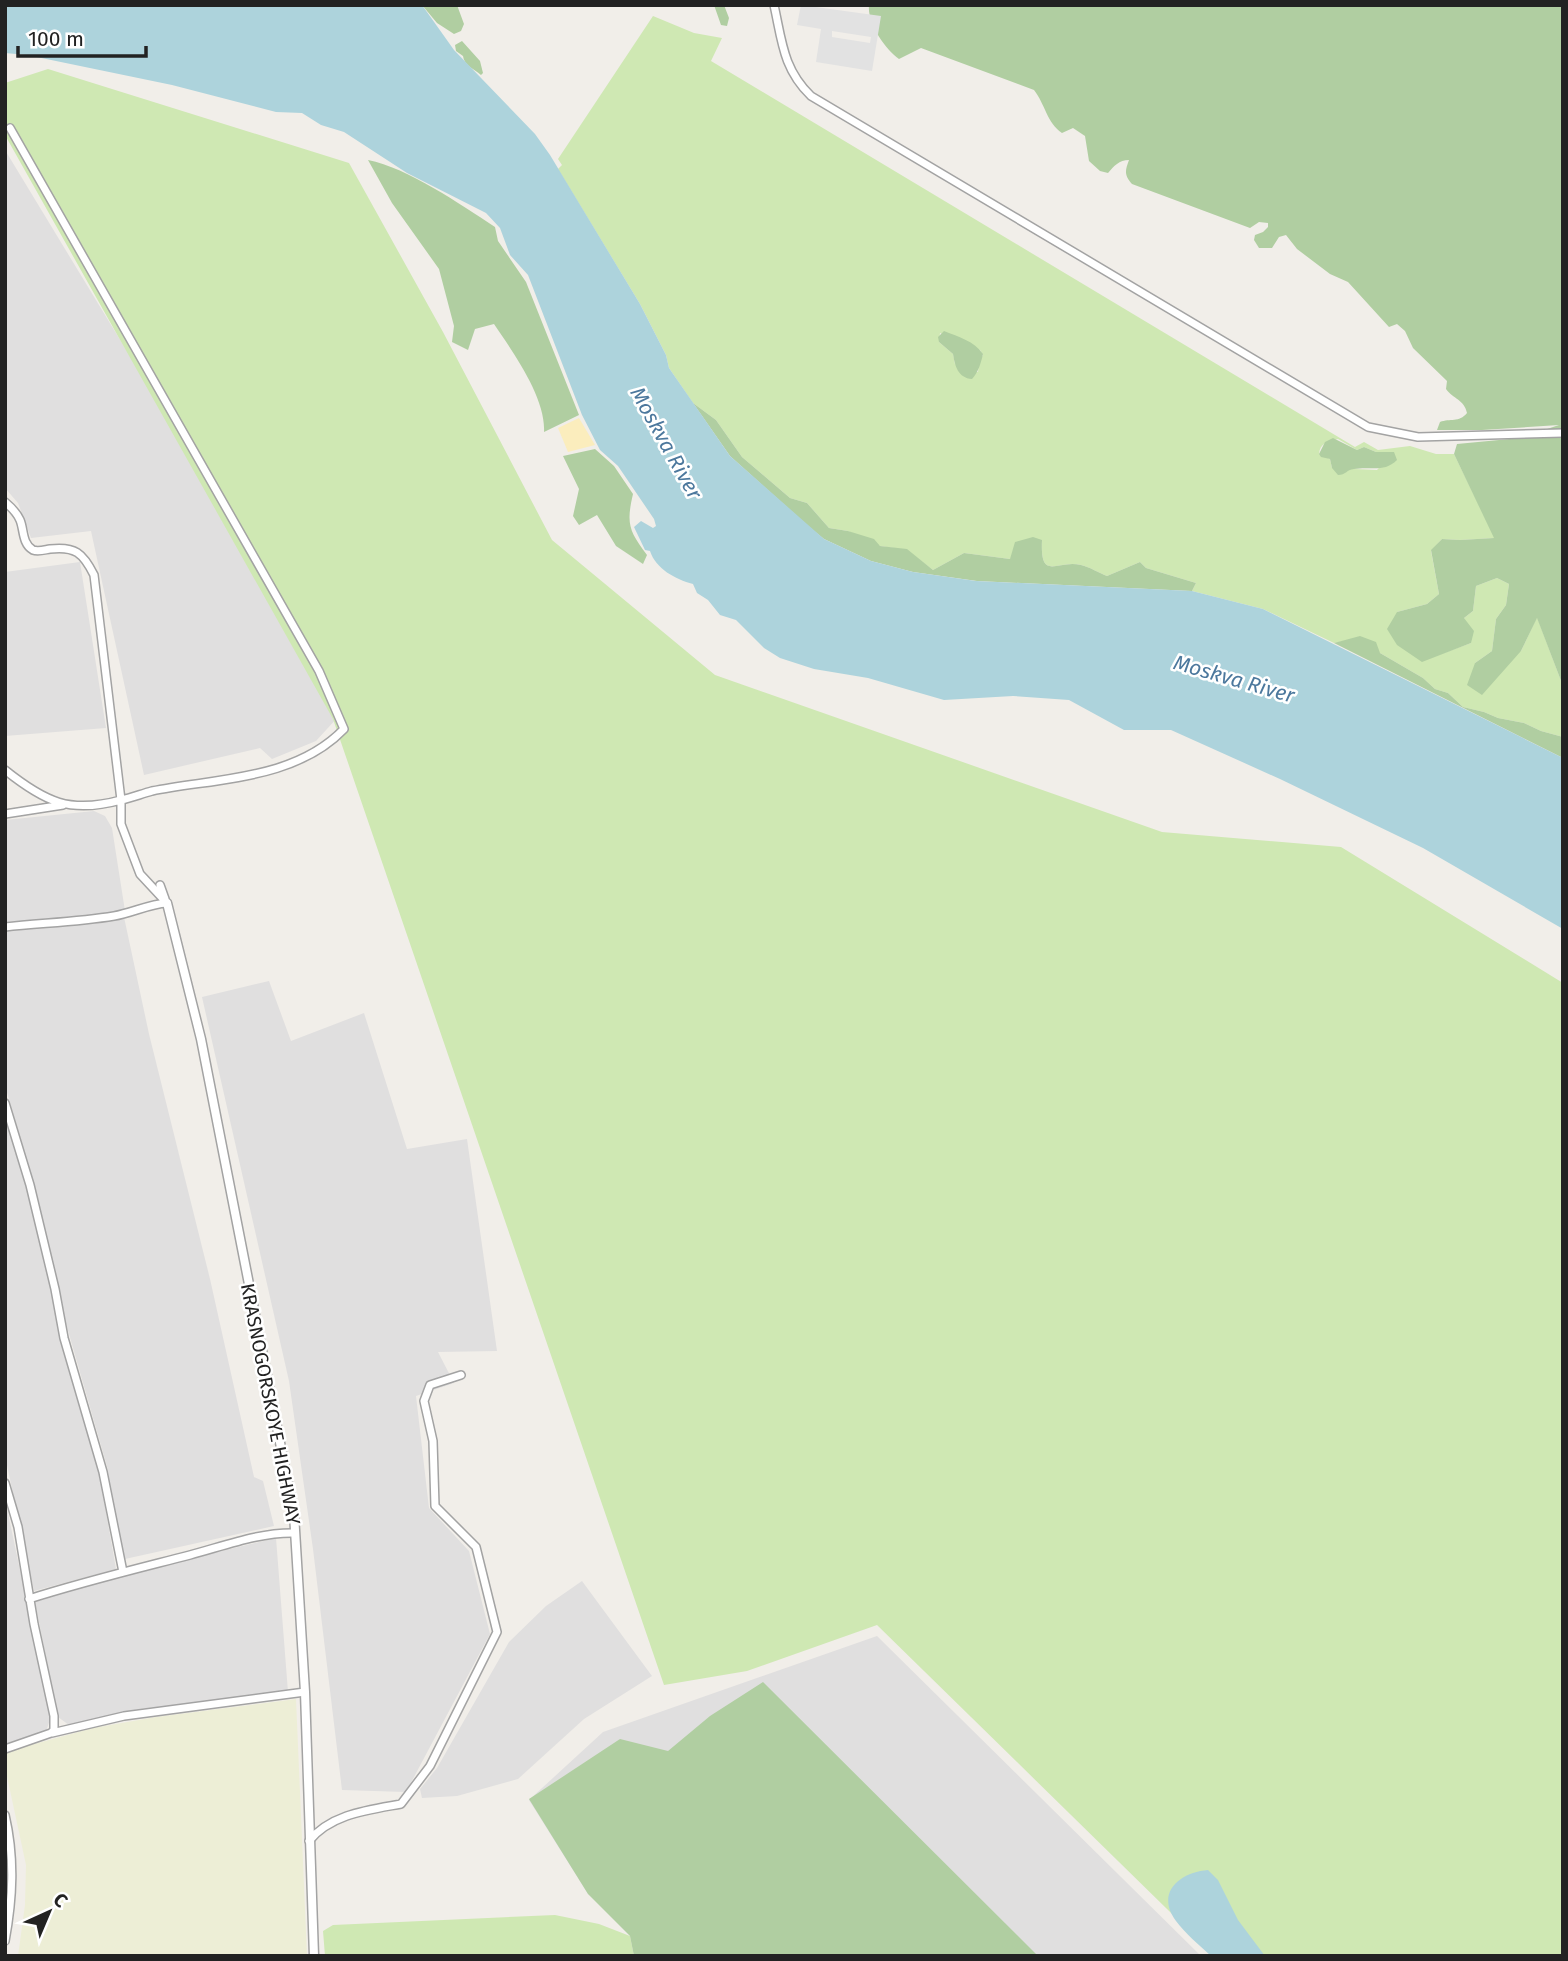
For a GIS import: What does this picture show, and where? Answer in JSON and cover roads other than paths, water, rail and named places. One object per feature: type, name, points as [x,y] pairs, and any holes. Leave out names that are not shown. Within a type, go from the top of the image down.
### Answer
[{"type":"street","points":[[774,5],[787,65],[798,83],[811,96],[1368,427],[1427,437],[1563,433]]},
{"type":"street","points":[[5,814],[63,806],[94,806],[149,792],[279,769],[330,744],[344,729],[319,671],[10,128]]},
{"type":"street","points":[[5,502],[20,520],[25,540],[32,550],[74,550],[87,562],[94,575],[121,800],[121,824],[140,874],[167,903]]},
{"type":"street","points":[[5,770],[20,782],[63,806]]},
{"type":"street","points":[[160,885],[167,903]]},
{"type":"street","points":[[5,927],[109,916],[167,903]]},
{"type":"street","name":"KRASNOGORSKOYE HIGHWAY","points":[[167,903],[201,1039],[294,1514],[305,1692],[308,1842],[314,1956]]},
{"type":"street","points":[[5,1103],[33,1198],[64,1338],[103,1472],[122,1572]]},
{"type":"street","points":[[308,1842],[328,1823],[363,1811],[401,1804],[430,1766],[497,1632],[476,1547],[435,1506],[433,1441],[424,1401],[430,1385],[461,1375]]},
{"type":"street","points":[[5,1483],[18,1527],[29,1599],[54,1716],[54,1730],[51,1733]]},
{"type":"street","points":[[29,1599],[235,1543],[276,1534],[295,1533]]},
{"type":"street","points":[[5,1749],[51,1733],[124,1716],[305,1692]]},
{"type":"street","points":[[5,1815],[12,1857],[13,1886],[5,1940]]},
{"type":"water","name":"Moskva River","points":[[5,5],[422,5],[454,50],[535,134],[550,155],[640,304],[666,355],[669,368],[730,456],[824,539],[871,561],[913,572],[976,581],[1192,591],[1263,609],[1563,758],[1563,929],[1423,848],[1171,730],[1124,730],[1069,700],[1013,696],[944,700],[868,678],[814,669],[780,658],[764,648],[736,620],[720,615],[708,600],[697,593],[693,584],[667,572],[657,563],[650,551],[645,550],[634,527],[641,521],[653,528],[656,526],[654,519],[618,466],[600,450],[582,415],[528,275],[510,255],[500,228],[486,213],[407,173],[344,132],[321,125],[302,113],[276,112],[172,85],[27,55],[5,53]]},
{"type":"water","points":[[1208,1870],[1218,1880],[1238,1920],[1265,1956],[1211,1956],[1176,1921],[1168,1902],[1174,1886],[1188,1875]]}]
